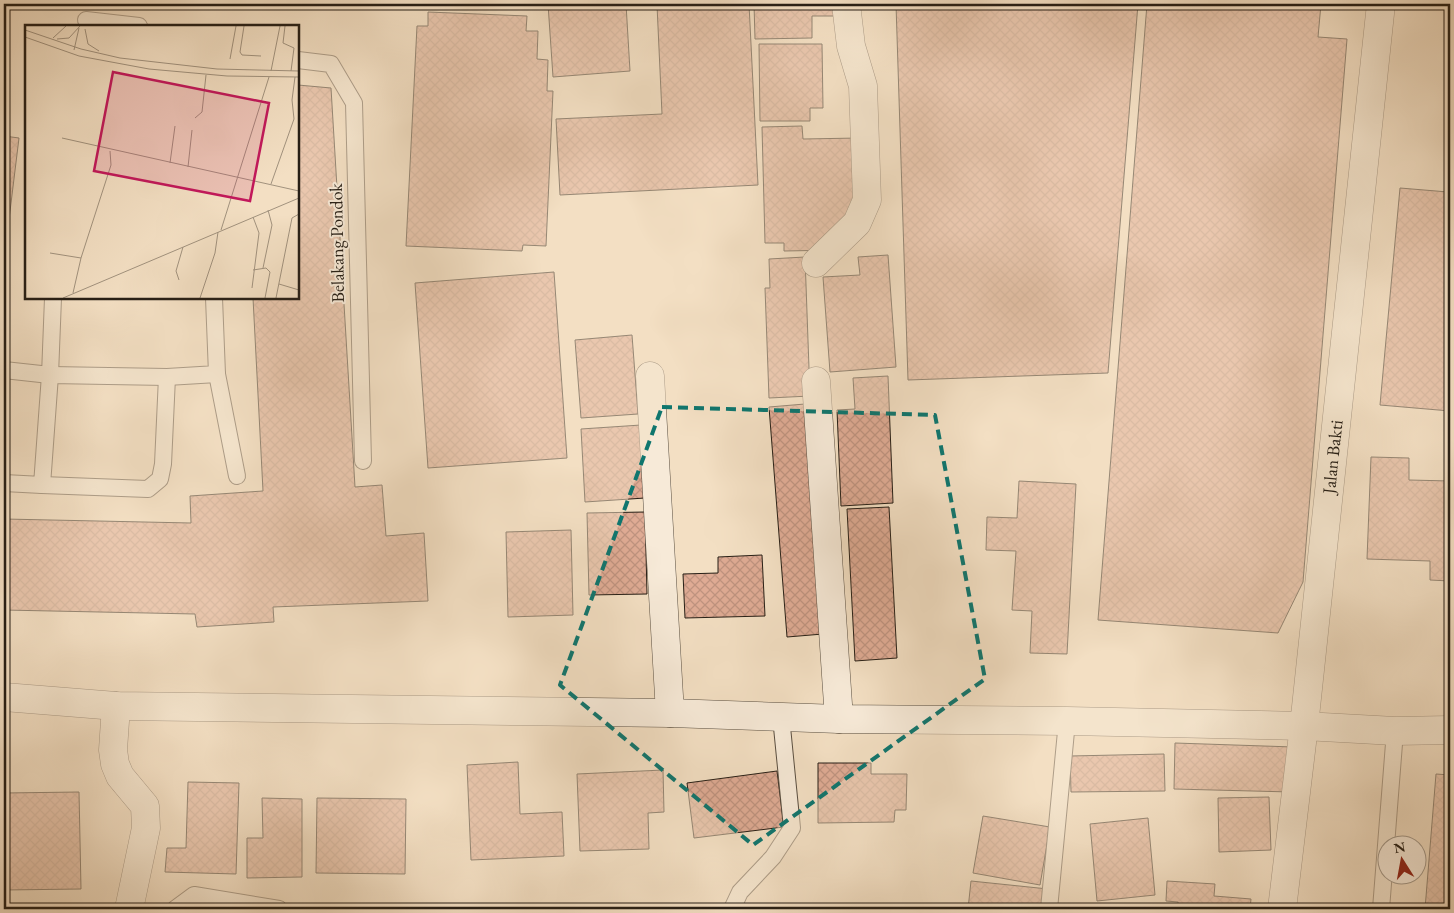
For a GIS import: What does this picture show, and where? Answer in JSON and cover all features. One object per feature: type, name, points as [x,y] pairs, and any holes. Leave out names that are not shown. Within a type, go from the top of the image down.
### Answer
[{"type":"street","points":[[816,263],[857,223],[866,200],[863,86],[851,46],[846,4]]},
{"type":"street","name":"Jalan Bakti","points":[[1282,909],[1304,726],[1381,4]]},
{"type":"street","points":[[650,376],[670,713]]},
{"type":"street","points":[[816,381],[839,719]]},
{"type":"street","points":[[4,697],[116,706],[670,713],[839,719],[1067,721],[1304,726],[1395,731],[1450,730]]},
{"type":"street","points":[[116,706],[113,750],[115,764],[120,776],[145,806],[146,828],[130,909]]},
{"type":"lane","points":[[87,17],[133,25]]},
{"type":"lane","name":"Belakang Pondok","points":[[299,60],[331,64],[354,103],[363,461]]},
{"type":"lane","points":[[42,485],[50,375],[53,299]]},
{"type":"lane","points":[[214,299],[218,374],[237,476]]},
{"type":"lane","points":[[4,370],[50,375],[167,377],[218,374]]},
{"type":"lane","points":[[4,483],[148,488],[160,480],[163,464],[167,377]]},
{"type":"lane","points":[[732,909],[740,892],[773,857],[792,828],[781,717]]},
{"type":"lane","points":[[1049,909],[1067,721]]},
{"type":"lane","points":[[1380,909],[1395,731]]},
{"type":"lane","points":[[175,909],[194,895],[279,909]]},
{"type":"highlighted area","points":[[662,407],[935,415],[985,679],[753,845],[560,685]]},
{"type":"building","points":[[548,4],[626,4],[630,71],[553,77]]},
{"type":"building","points":[[749,4],[758,185],[560,195],[556,119],[662,114],[657,5]]},
{"type":"building","points":[[754,4],[843,4],[843,16],[812,16],[812,38],[755,39]]},
{"type":"building","points":[[896,4],[1138,4],[1108,373],[908,380]]},
{"type":"building","points":[[1147,4],[1321,4],[1318,37],[1347,39],[1303,582],[1278,633],[1098,620]]},
{"type":"building","points":[[428,12],[527,16],[526,31],[538,31],[537,59],[548,60],[547,91],[553,91],[546,246],[523,245],[522,251],[406,246],[417,26],[428,26]]},
{"type":"building","points":[[759,44],[822,44],[823,108],[810,108],[810,121],[760,121]]},
{"type":"building","points":[[299,85],[331,88],[355,487],[382,485],[386,536],[424,533],[428,601],[273,607],[274,622],[197,627],[195,614],[4,610],[4,519],[191,523],[190,496],[263,491],[253,299],[299,299]]},
{"type":"building","points":[[802,126],[803,139],[859,138],[861,226],[839,250],[784,251],[784,243],[765,243],[762,127]]},
{"type":"building","points":[[4,136],[19,138],[4,260]]},
{"type":"building","points":[[1400,188],[1448,192],[1448,188],[1450,188],[1450,411],[1380,405]]},
{"type":"building","points":[[888,255],[896,367],[830,372],[823,277],[860,275],[858,257]]},
{"type":"building","points":[[805,257],[810,396],[769,398],[765,288],[770,288],[769,259]]},
{"type":"building","points":[[554,272],[567,458],[428,468],[415,283]]},
{"type":"building","points":[[632,335],[638,414],[581,418],[575,340]]},
{"type":"building","points":[[888,376],[893,503],[841,506],[837,410],[855,409],[853,378]]},
{"type":"building","points":[[817,403],[835,633],[787,637],[769,407]]},
{"type":"building","points":[[641,425],[645,498],[585,502],[581,429]]},
{"type":"building","points":[[1371,457],[1409,458],[1409,480],[1450,481],[1450,581],[1430,580],[1430,561],[1367,559]]},
{"type":"building","points":[[1019,481],[1076,484],[1067,654],[1030,653],[1032,611],[1012,610],[1016,551],[986,550],[987,517],[1017,518]]},
{"type":"building","points":[[889,507],[897,658],[855,661],[847,509]]},
{"type":"building","points":[[645,512],[647,594],[589,595],[587,513]]},
{"type":"building","points":[[571,530],[573,615],[508,617],[506,532]]},
{"type":"building","points":[[762,555],[765,616],[685,618],[683,574],[718,573],[718,557]]},
{"type":"building","points":[[1175,743],[1293,747],[1291,792],[1174,789]]},
{"type":"building","points":[[1164,754],[1165,791],[1071,792],[1070,756]]},
{"type":"building","points":[[518,762],[520,814],[562,812],[564,856],[471,860],[467,765]]},
{"type":"building","points":[[818,763],[871,763],[871,774],[907,774],[906,810],[895,810],[894,822],[818,823]]},
{"type":"building","points":[[663,770],[664,812],[648,813],[649,849],[580,851],[577,774]]},
{"type":"building","points":[[777,771],[784,827],[694,838],[687,783]]},
{"type":"building","points":[[1436,774],[1450,775],[1450,909],[1425,909]]},
{"type":"building","points":[[188,782],[239,783],[236,874],[165,872],[167,848],[186,848]]},
{"type":"building","points":[[79,792],[81,889],[4,890],[4,793]]},
{"type":"building","points":[[1269,797],[1271,850],[1219,852],[1218,798]]},
{"type":"building","points":[[262,798],[302,799],[302,877],[247,878],[247,838],[263,838]]},
{"type":"building","points":[[317,798],[406,799],[405,874],[316,873]]},
{"type":"building","points":[[983,816],[1050,827],[1040,885],[973,873]]},
{"type":"building","points":[[1148,818],[1155,895],[1097,901],[1090,824]]},
{"type":"building","points":[[971,881],[1048,889],[1046,909],[968,909]]},
{"type":"building","points":[[1167,881],[1215,884],[1214,896],[1251,899],[1250,909],[1178,909],[1178,902],[1166,901]]}]
